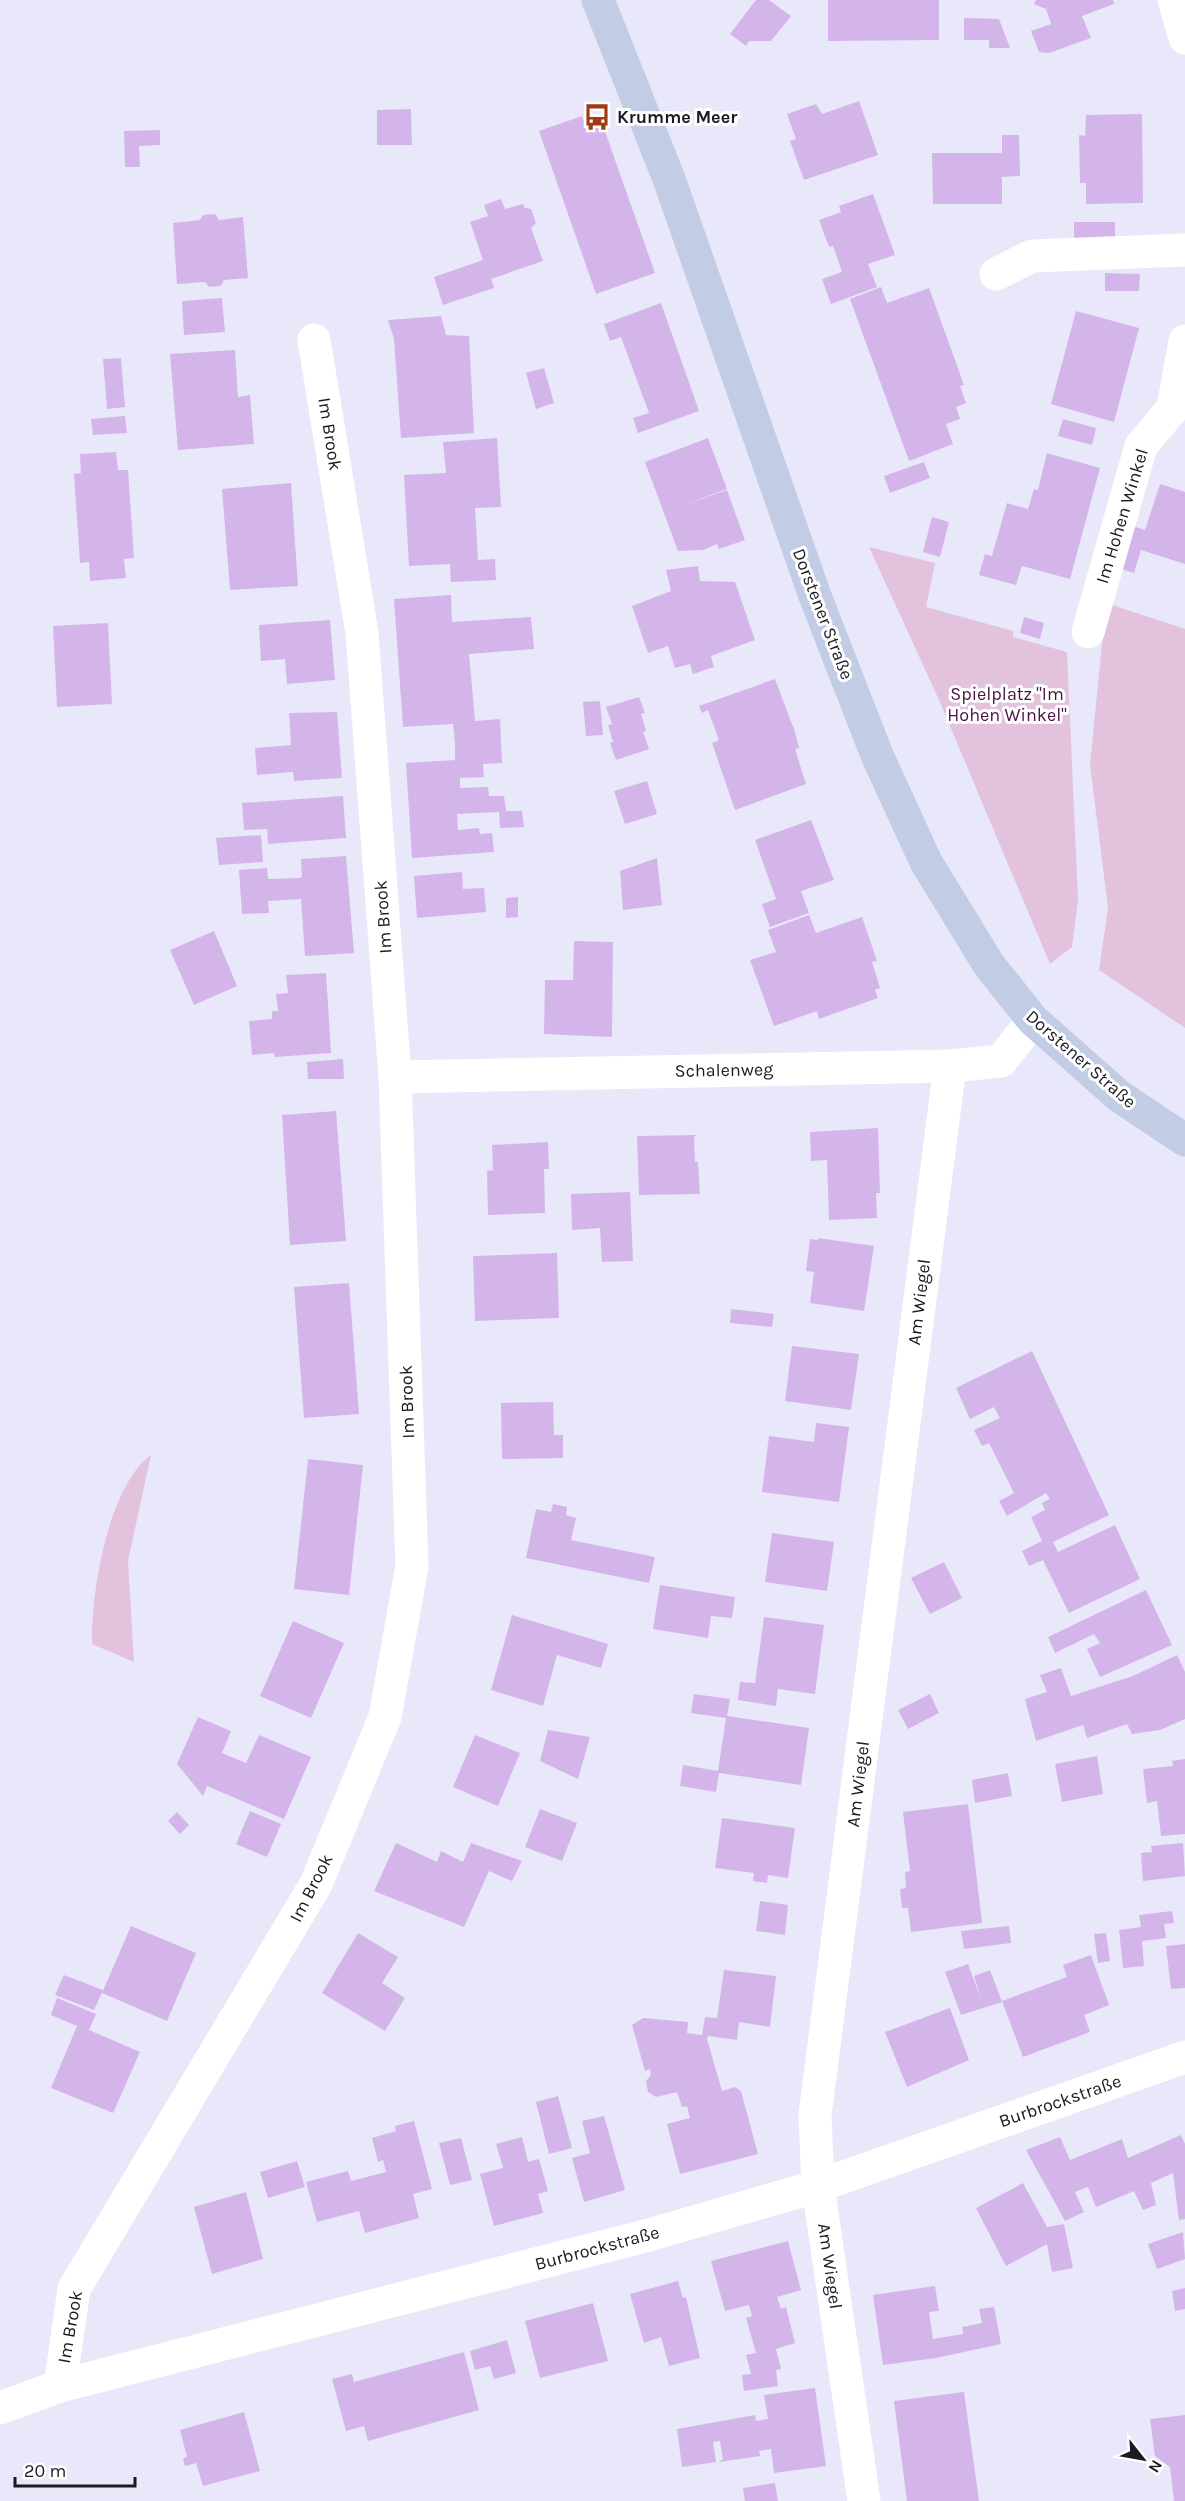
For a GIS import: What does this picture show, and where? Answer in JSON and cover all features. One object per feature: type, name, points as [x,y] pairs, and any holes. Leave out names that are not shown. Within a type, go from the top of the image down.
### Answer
[{"type":"main road","name":"Dorstener Straße","points":[[598,0],[669,179],[815,596],[877,755],[926,862],[989,965],[1033,1020],[1119,1096],[1185,1140]]},
{"type":"street","points":[[1174,0],[1185,38]]},
{"type":"street","points":[[996,274],[1032,256],[1185,250]]},
{"type":"street","name":"Im Brook","points":[[60,2386],[74,2289],[316,1884],[385,1717],[412,1566],[395,1077],[363,633],[314,340]]},
{"type":"street","name":"Im Hohen Winkel","points":[[1088,632],[1141,446],[1179,410],[1185,341]]},
{"type":"street","name":"Schalenweg","points":[[395,1077],[950,1066],[1001,1061],[1033,1020]]},
{"type":"street","name":"Am Wiegel","points":[[864,2501],[818,2186],[815,2115],[950,1066]]},
{"type":"street","name":"Burbrockstraße","points":[[0,2408],[60,2386],[649,2235],[818,2186],[1185,2057]]},
{"type":"green space","name":"Spielplatz \"Im Hohen Winkel\"","points":[[869,547],[935,563],[926,607],[1013,631],[1013,637],[1067,652],[1078,900],[1072,947],[1050,964],[939,700]]},
{"type":"green space","points":[[1106,603],[1185,629],[1185,1028],[1099,970],[1108,908],[1090,765]]},
{"type":"green space","points":[[151,1455],[128,1561],[134,1662],[92,1644],[92,1623],[99,1570],[113,1515],[136,1470]]},
{"type":"building","points":[[756,0],[769,0],[791,16],[771,41],[749,41],[746,46],[730,34]]},
{"type":"building","points":[[828,0],[939,0],[939,40],[828,41]]},
{"type":"building","points":[[1036,0],[1113,0],[1114,4],[1082,16],[1091,38],[1049,53],[1039,52],[1031,31],[1051,24],[1046,9],[1034,4]]},
{"type":"building","points":[[964,18],[999,19],[1010,48],[989,48],[989,40],[964,40]]},
{"type":"building","points":[[859,101],[878,155],[804,180],[790,141],[796,139],[787,114],[816,104],[822,114]]},
{"type":"building","points":[[411,109],[412,145],[377,145],[377,110]]},
{"type":"building","points":[[1142,114],[1143,203],[1086,204],[1086,183],[1080,183],[1079,135],[1085,136],[1086,115]]},
{"type":"building","points":[[582,116],[586,129],[602,123],[655,273],[596,294],[539,131]]},
{"type":"building","points":[[160,130],[160,145],[139,146],[140,167],[125,167],[124,131]]},
{"type":"building","points":[[1002,135],[1019,135],[1020,176],[1002,177],[1002,204],[933,204],[932,153],[1002,153]]},
{"type":"building","points":[[873,194],[895,255],[868,264],[877,287],[831,304],[822,279],[842,272],[833,246],[829,247],[819,220],[841,212],[839,206]]},
{"type":"building","points":[[501,199],[505,209],[523,204],[525,208],[531,209],[536,223],[531,228],[543,261],[491,279],[494,288],[443,305],[434,277],[483,260],[470,222],[488,216],[484,205]]},
{"type":"building","points":[[215,214],[219,220],[243,217],[248,278],[224,280],[221,286],[209,287],[205,282],[177,284],[173,223],[200,220],[203,215]]},
{"type":"building","points":[[1074,222],[1115,222],[1115,239],[1074,240]]},
{"type":"building","points":[[1105,273],[1140,274],[1139,291],[1105,291]]},
{"type":"building","points":[[881,287],[887,303],[929,288],[964,385],[960,386],[966,403],[956,407],[960,419],[946,424],[953,444],[909,461],[850,299]]},
{"type":"building","points":[[222,298],[225,332],[184,335],[182,301]]},
{"type":"building","points":[[661,303],[699,411],[638,433],[633,418],[649,413],[621,337],[610,341],[604,324]]},
{"type":"building","points":[[1076,311],[1139,328],[1114,422],[1051,404]]},
{"type":"building","points":[[441,316],[446,335],[469,336],[474,433],[401,438],[394,339],[388,320]]},
{"type":"building","points":[[235,350],[238,397],[250,395],[254,444],[178,450],[170,354]]},
{"type":"building","points":[[121,358],[125,407],[107,409],[103,359]]},
{"type":"building","points":[[544,368],[554,403],[536,409],[526,373]]},
{"type":"building","points":[[125,416],[127,433],[93,435],[91,419]]},
{"type":"building","points":[[1063,419],[1096,428],[1092,445],[1058,436]]},
{"type":"building","points":[[497,438],[501,507],[475,508],[478,560],[495,559],[496,580],[451,582],[450,564],[409,566],[404,475],[446,473],[443,442]]},
{"type":"building","points":[[708,438],[727,489],[681,506],[727,490],[745,540],[719,549],[717,544],[703,550],[678,551],[645,462]]},
{"type":"building","points":[[116,452],[118,470],[128,470],[134,558],[124,559],[126,578],[90,581],[89,562],[80,563],[74,474],[81,473],[80,454]]},
{"type":"building","points":[[1047,453],[1100,468],[1070,579],[1022,566],[1016,585],[979,575],[985,554],[992,556],[1007,503],[1028,509],[1034,489],[1038,490]]},
{"type":"building","points":[[924,462],[930,478],[890,493],[884,476]]},
{"type":"building","points":[[291,483],[298,586],[230,590],[222,489]]},
{"type":"building","points":[[1160,484],[1185,492],[1185,564],[1141,550],[1134,573],[1118,568],[1130,525],[1145,530]]},
{"type":"building","points":[[932,517],[949,522],[940,557],[923,552]]},
{"type":"building","points":[[698,566],[700,581],[735,582],[755,640],[711,656],[714,667],[693,674],[690,664],[675,668],[668,646],[648,653],[632,606],[671,591],[666,570]]},
{"type":"building","points":[[451,595],[452,622],[531,617],[534,649],[469,654],[475,721],[500,719],[502,763],[483,764],[484,777],[460,778],[460,788],[488,787],[489,796],[504,796],[506,811],[522,811],[524,827],[500,828],[499,812],[457,814],[458,830],[479,828],[480,834],[492,833],[494,852],[412,858],[406,763],[455,760],[455,743],[453,724],[403,727],[394,599]]},
{"type":"building","points":[[1024,617],[1044,623],[1040,639],[1020,633]]},
{"type":"building","points":[[330,620],[335,680],[287,684],[285,659],[261,661],[259,625]]},
{"type":"building","points":[[108,623],[112,704],[57,707],[53,626]]},
{"type":"building","points":[[775,679],[795,732],[799,748],[795,749],[806,784],[735,810],[712,743],[719,740],[708,710],[702,713],[699,706]]},
{"type":"building","points":[[639,697],[645,713],[641,714],[646,731],[643,732],[649,749],[616,760],[610,743],[613,742],[608,725],[612,724],[606,707]]},
{"type":"building","points":[[600,701],[603,735],[586,736],[583,702]]},
{"type":"building","points":[[337,712],[342,778],[294,781],[293,772],[257,775],[255,748],[291,745],[289,713]]},
{"type":"building","points":[[647,781],[657,814],[625,824],[614,791]]},
{"type":"building","points":[[343,796],[346,838],[268,844],[267,829],[244,830],[242,803]]},
{"type":"building","points":[[811,820],[834,880],[801,891],[809,913],[770,927],[762,904],[776,899],[755,840]]},
{"type":"building","points":[[261,835],[263,862],[219,865],[216,838]]},
{"type":"building","points":[[346,856],[354,953],[305,956],[301,899],[268,901],[269,913],[242,914],[239,870],[267,868],[268,879],[299,878],[302,877],[301,859]]},
{"type":"building","points":[[657,858],[662,905],[623,910],[620,871]]},
{"type":"building","points":[[462,872],[463,889],[484,888],[486,912],[417,918],[414,876]]},
{"type":"building","points":[[518,897],[518,917],[506,918],[506,898]]},
{"type":"building","points":[[809,915],[816,933],[862,917],[877,961],[872,962],[880,988],[875,990],[878,998],[819,1019],[817,1011],[774,1026],[750,960],[776,952],[768,930]]},
{"type":"building","points":[[214,931],[237,986],[194,1005],[170,950]]},
{"type":"building","points":[[574,941],[613,942],[612,1037],[544,1034],[545,980],[573,980]]},
{"type":"building","points":[[326,973],[331,1053],[275,1057],[274,1053],[252,1055],[249,1021],[272,1019],[272,1011],[278,1011],[276,994],[288,993],[286,975]]},
{"type":"building","points":[[343,1059],[344,1079],[308,1079],[307,1062]]},
{"type":"building","points":[[336,1111],[346,1241],[290,1245],[282,1115]]},
{"type":"building","points":[[878,1128],[880,1193],[876,1193],[877,1218],[829,1220],[827,1160],[811,1161],[810,1132]]},
{"type":"building","points":[[697,1135],[694,1137],[695,1162],[698,1162],[700,1194],[639,1195],[637,1136]]},
{"type":"building","points":[[548,1142],[549,1169],[544,1169],[545,1213],[488,1215],[487,1171],[493,1170],[492,1145]]},
{"type":"building","points":[[630,1192],[633,1261],[602,1262],[600,1228],[572,1230],[571,1194]]},
{"type":"building","points":[[818,1238],[874,1246],[864,1311],[810,1303],[814,1272],[806,1271],[810,1239],[818,1240]]},
{"type":"building","points":[[557,1253],[559,1318],[475,1321],[473,1256]]},
{"type":"building","points":[[349,1283],[359,1414],[304,1418],[294,1287]]},
{"type":"building","points":[[731,1309],[774,1314],[772,1327],[730,1323]]},
{"type":"building","points":[[792,1346],[859,1354],[851,1410],[785,1401]]},
{"type":"building","points":[[1032,1351],[1109,1515],[1053,1542],[1058,1552],[1115,1525],[1140,1579],[1069,1613],[1043,1560],[1029,1566],[1022,1551],[1042,1541],[1031,1517],[1045,1510],[1042,1503],[1050,1499],[1046,1493],[1007,1516],[999,1501],[1014,1493],[989,1443],[982,1446],[974,1430],[1000,1418],[994,1407],[970,1419],[956,1388]]},
{"type":"building","points":[[553,1402],[554,1435],[563,1435],[563,1458],[502,1459],[501,1403]]},
{"type":"building","points":[[816,1423],[849,1427],[839,1502],[762,1492],[769,1436],[814,1442]]},
{"type":"building","points":[[308,1459],[363,1465],[349,1595],[294,1589]]},
{"type":"building","points":[[553,1504],[567,1507],[566,1515],[576,1518],[571,1540],[655,1557],[649,1583],[526,1558],[536,1509],[551,1512]]},
{"type":"building","points":[[772,1533],[834,1542],[827,1591],[765,1582]]},
{"type":"building","points":[[944,1562],[962,1598],[930,1614],[911,1578]]},
{"type":"building","points":[[660,1585],[735,1597],[732,1618],[711,1616],[708,1638],[653,1629]]},
{"type":"building","points":[[1146,1590],[1172,1645],[1100,1677],[1087,1649],[1100,1643],[1094,1634],[1055,1653],[1048,1637]]},
{"type":"building","points":[[512,1615],[608,1644],[601,1668],[557,1655],[543,1706],[491,1690]]},
{"type":"building","points":[[764,1617],[824,1625],[815,1694],[778,1689],[776,1706],[738,1700],[740,1682],[755,1683]]},
{"type":"building","points":[[293,1621],[344,1643],[311,1718],[260,1696]]},
{"type":"building","points":[[1177,1655],[1185,1672],[1185,1719],[1160,1730],[1132,1734],[1127,1724],[1087,1738],[1083,1725],[1036,1741],[1025,1699],[1047,1692],[1040,1675],[1061,1668],[1071,1696],[1133,1676]]},
{"type":"building","points":[[694,1694],[730,1699],[727,1716],[809,1728],[801,1785],[719,1773],[716,1792],[680,1786],[683,1765],[718,1771],[726,1718],[691,1713]]},
{"type":"building","points":[[930,1694],[939,1713],[908,1729],[898,1710]]},
{"type":"building","points":[[198,1717],[231,1731],[222,1753],[246,1763],[259,1735],[311,1757],[284,1819],[207,1786],[203,1796],[177,1764]]},
{"type":"building","points":[[548,1730],[590,1737],[578,1779],[540,1761]]},
{"type":"building","points":[[475,1735],[520,1753],[498,1806],[453,1787]]},
{"type":"building","points":[[1097,1756],[1103,1794],[1062,1802],[1055,1764]]},
{"type":"building","points":[[1185,1759],[1185,1834],[1161,1836],[1157,1801],[1147,1803],[1143,1769],[1173,1766],[1172,1761]]},
{"type":"building","points":[[1008,1773],[1012,1796],[975,1803],[972,1780]]},
{"type":"building","points":[[968,1804],[982,1923],[911,1932],[908,1908],[902,1908],[900,1889],[906,1888],[905,1872],[910,1871],[903,1812]]},
{"type":"building","points":[[540,1809],[577,1823],[562,1861],[525,1847]]},
{"type":"building","points":[[250,1811],[281,1824],[267,1857],[236,1844]]},
{"type":"building","points":[[177,1812],[189,1825],[180,1834],[168,1821]]},
{"type":"building","points":[[722,1818],[795,1828],[788,1878],[768,1875],[767,1883],[753,1881],[754,1873],[715,1868]]},
{"type":"building","points":[[396,1843],[437,1862],[441,1851],[463,1862],[471,1843],[522,1861],[512,1881],[489,1871],[464,1927],[374,1891]]},
{"type":"building","points":[[1183,1843],[1185,1876],[1143,1881],[1141,1853],[1152,1852],[1151,1846]]},
{"type":"building","points":[[760,1901],[788,1905],[785,1935],[756,1931]]},
{"type":"building","points":[[1172,1911],[1174,1923],[1164,1924],[1166,1938],[1142,1941],[1144,1966],[1123,1968],[1119,1930],[1141,1927],[1139,1915]]},
{"type":"building","points":[[131,1926],[196,1953],[167,2021],[102,1993]]},
{"type":"building","points":[[1009,1926],[1011,1943],[964,1949],[961,1931]]},
{"type":"building","points":[[358,1933],[398,1957],[382,1983],[405,1998],[385,2031],[322,1993]]},
{"type":"building","points":[[1106,1933],[1110,1961],[1098,1963],[1094,1934]]},
{"type":"building","points":[[1185,1944],[1185,1988],[1171,1989],[1166,1946]]},
{"type":"building","points":[[1091,1955],[1109,2005],[1084,2015],[1090,2032],[1023,2057],[1002,2001],[1067,1977],[1063,1965]]},
{"type":"building","points":[[968,1964],[981,1999],[974,1976],[990,1970],[1002,2002],[961,2015],[945,1972]]},
{"type":"building","points":[[724,1970],[776,1976],[770,2027],[739,2022],[737,2040],[708,2036],[707,2039],[722,2091],[735,2087],[741,2091],[758,2154],[680,2174],[667,2124],[690,2118],[687,2106],[682,2107],[677,2092],[656,2097],[648,2092],[646,2081],[651,2075],[650,2069],[645,2071],[632,2025],[643,2018],[688,2022],[687,2033],[702,2035],[705,2017],[717,2018]]},
{"type":"building","points":[[64,1975],[103,1990],[94,2010],[55,1995]]},
{"type":"building","points":[[57,1998],[96,2014],[89,2030],[140,2052],[113,2113],[51,2088],[77,2026],[51,2015]]},
{"type":"building","points":[[950,2008],[969,2060],[907,2087],[885,2032]]},
{"type":"building","points":[[558,2096],[572,2148],[549,2154],[536,2102]]},
{"type":"building","points":[[604,2116],[625,2190],[584,2202],[572,2158],[590,2153],[582,2121]]},
{"type":"building","points":[[414,2121],[432,2189],[413,2194],[419,2218],[365,2233],[359,2211],[317,2222],[306,2182],[348,2171],[351,2181],[386,2172],[383,2160],[378,2162],[372,2138],[396,2131],[395,2126]]},
{"type":"building","points":[[1181,2135],[1185,2144],[1185,2219],[1179,2220],[1173,2173],[1151,2183],[1156,2205],[1143,2210],[1134,2191],[1096,2207],[1088,2187],[1075,2192],[1084,2212],[1065,2221],[1026,2150],[1060,2137],[1070,2160],[1122,2139],[1128,2158]]},
{"type":"building","points":[[522,2137],[528,2162],[539,2159],[548,2191],[538,2194],[543,2213],[494,2226],[480,2174],[503,2168],[496,2144]]},
{"type":"building","points":[[461,2138],[472,2180],[450,2185],[439,2143]]},
{"type":"building","points":[[297,2161],[305,2187],[268,2198],[260,2172]]},
{"type":"building","points":[[1023,2183],[1047,2227],[1064,2224],[1073,2268],[1052,2272],[1047,2244],[1006,2266],[976,2208]]},
{"type":"building","points":[[246,2192],[263,2259],[212,2274],[194,2207]]},
{"type":"building","points":[[1183,2232],[1185,2259],[1157,2269],[1148,2244]]},
{"type":"building","points":[[788,2241],[801,2290],[777,2297],[781,2309],[786,2307],[795,2343],[776,2349],[781,2369],[776,2370],[778,2386],[744,2391],[742,2375],[751,2374],[746,2355],[756,2353],[746,2318],[752,2316],[749,2305],[725,2311],[711,2261]]},
{"type":"building","points":[[678,2281],[683,2298],[686,2297],[700,2358],[669,2366],[661,2337],[644,2343],[630,2294]]},
{"type":"building","points":[[935,2286],[939,2311],[929,2312],[933,2339],[963,2334],[962,2327],[982,2323],[979,2309],[994,2307],[1001,2344],[936,2358],[883,2365],[873,2295]]},
{"type":"building","points":[[1185,2288],[1185,2309],[1175,2311],[1172,2291]]},
{"type":"building","points":[[593,2303],[608,2361],[540,2378],[525,2321]]},
{"type":"building","points":[[507,2340],[516,2373],[494,2379],[490,2366],[475,2370],[470,2351]]},
{"type":"building","points":[[464,2352],[479,2410],[368,2441],[364,2426],[346,2431],[332,2379],[352,2374],[354,2382]]},
{"type":"building","points":[[815,2388],[826,2466],[774,2473],[771,2449],[759,2451],[760,2456],[719,2462],[723,2459],[720,2441],[713,2442],[716,2462],[682,2467],[677,2429],[755,2415],[756,2421],[768,2419],[764,2395]]},
{"type":"building","points":[[964,2392],[979,2501],[907,2501],[894,2401]]},
{"type":"building","points":[[244,2412],[260,2471],[203,2486],[196,2463],[185,2466],[183,2458],[187,2457],[180,2430]]},
{"type":"building","points":[[1185,2415],[1185,2501],[1174,2501],[1170,2467],[1155,2456],[1150,2419]]},
{"type":"building","points":[[775,2483],[778,2501],[745,2501],[743,2488]]},
{"type":"place","name":"Krumme Meer","points":[[597,117]]}]
